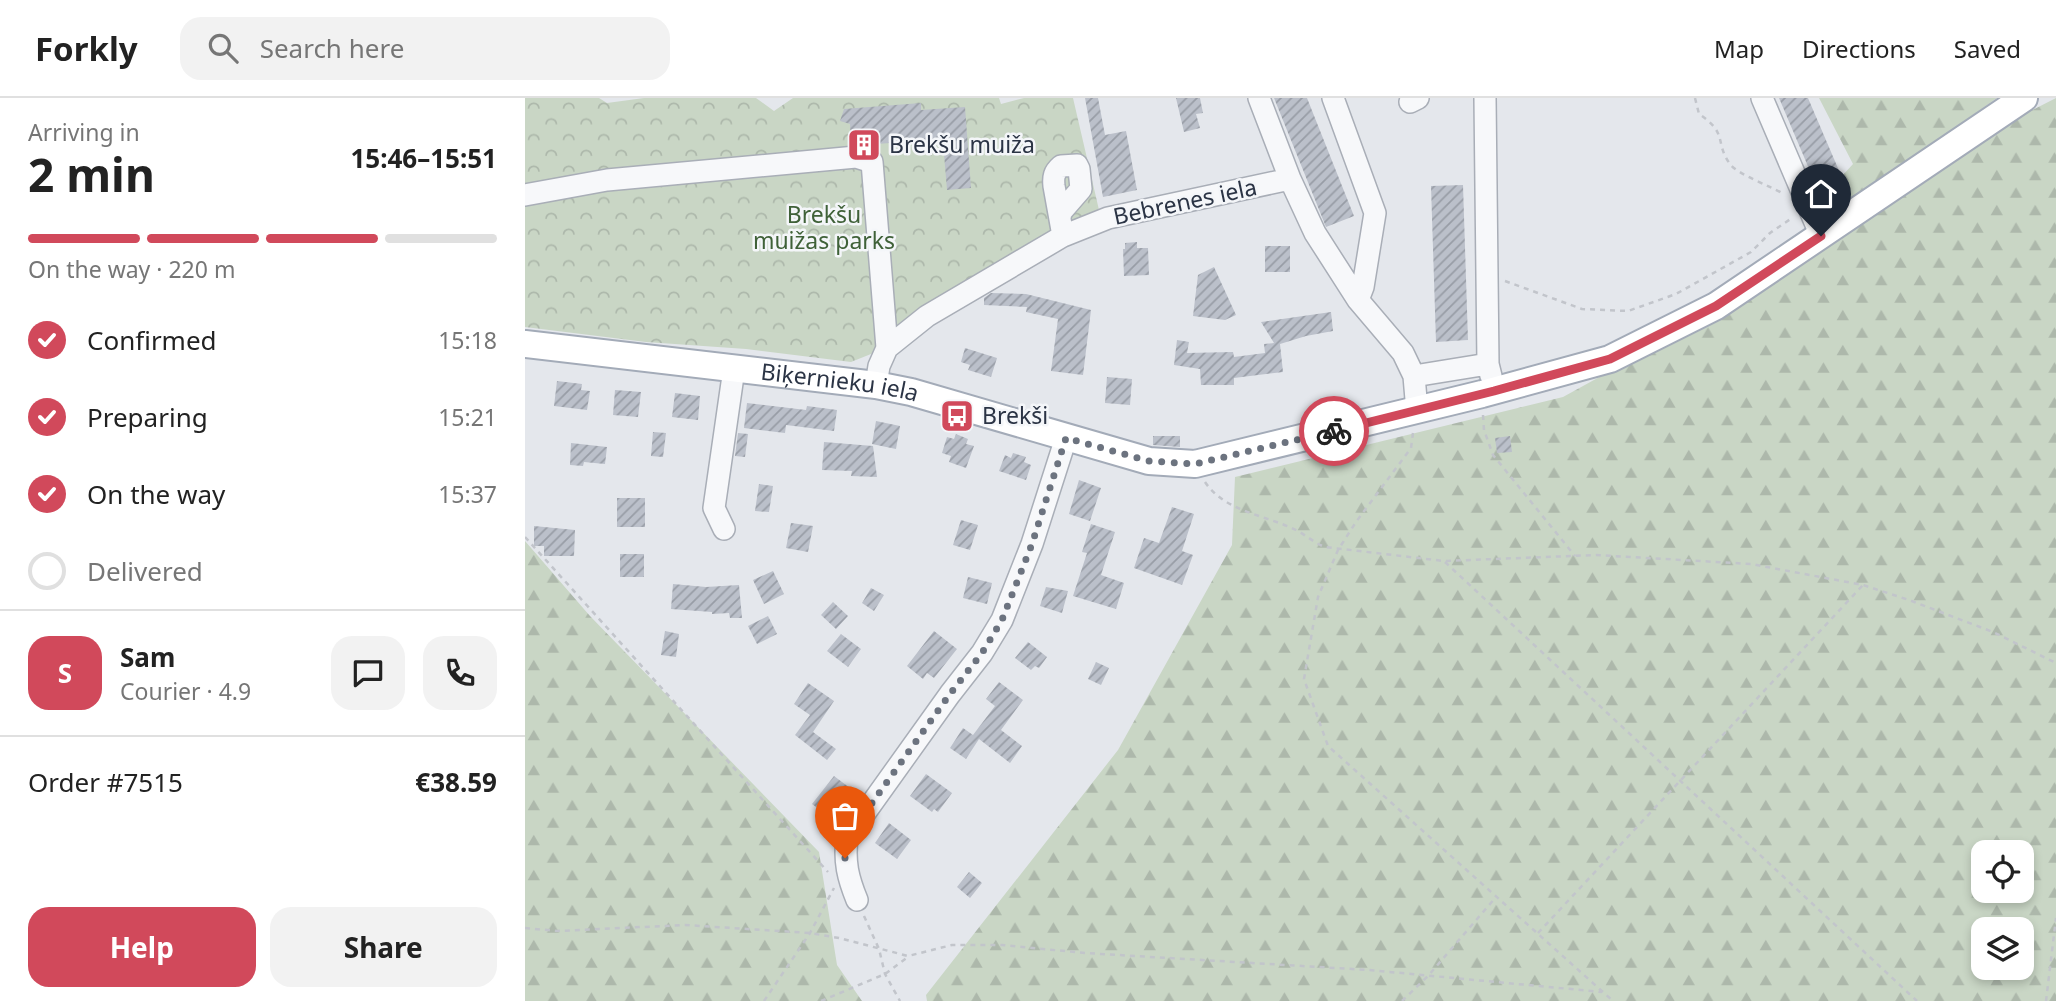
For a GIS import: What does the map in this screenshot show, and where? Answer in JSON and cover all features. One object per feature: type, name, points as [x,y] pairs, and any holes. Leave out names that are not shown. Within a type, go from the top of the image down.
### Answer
[{"type":"main road","name":"Biķernieku iela","points":[[525,344],[876,385],[911,392],[1149,461],[1195,464],[1417,411],[1610,359],[1716,306],[2024,98]]},
{"type":"street","points":[[1259,98],[1290,179],[1315,233],[1358,300],[1403,353],[1414,376],[1417,411]]},
{"type":"street","points":[[1333,98],[1375,214],[1363,287],[1358,300]]},
{"type":"street","points":[[1485,98],[1488,393]]},
{"type":"street","points":[[1762,98],[1821,236]]},
{"type":"street","points":[[525,195],[621,178],[856,157],[872,162],[887,348],[879,366],[876,385]]},
{"type":"street","name":"Bebrenes iela","points":[[887,348],[926,316],[1061,227],[1290,179]]},
{"type":"street","points":[[1414,376],[1488,364]]},
{"type":"street","points":[[724,529],[714,508],[734,369]]},
{"type":"street","points":[[857,900],[848,878],[845,858],[847,838],[982,653],[1002,620],[1032,544],[1066,438]]},
{"type":"path","points":[[1488,275],[1582,310],[1628,311],[1676,294],[1751,252],[1770,233],[1808,206],[1731,166],[1723,150],[1720,135],[1713,124],[1699,114],[1695,98]]},
{"type":"path","points":[[1488,393],[1485,430],[1493,455],[1575,556]]},
{"type":"path","points":[[1417,411],[1411,448],[1338,550],[1318,597],[1304,679],[1328,746],[1613,1001]]},
{"type":"path","points":[[1195,464],[1211,491],[1224,501],[1298,531],[1310,541],[1325,547],[1444,561],[1575,556],[1751,564],[1863,585],[1993,632],[2056,663]]},
{"type":"path","points":[[525,537],[828,872],[848,878]]},
{"type":"path","points":[[1444,561],[1917,1001]]},
{"type":"path","points":[[1538,933],[1863,585]]},
{"type":"path","points":[[764,1001],[810,933],[836,885],[848,878]]},
{"type":"path","points":[[1402,1001],[1496,897]]},
{"type":"path","points":[[857,900],[879,949],[885,974],[900,1001]]},
{"type":"path","points":[[2046,1001],[2056,918]]},
{"type":"path","points":[[525,928],[557,931],[685,925],[810,933],[908,956]]},
{"type":"path","points":[[821,1001],[885,974],[908,956],[952,945],[1002,945],[1085,953],[1213,959],[1428,975],[1602,992]]},
{"type":"green space","name":"Brekšu muižas parks","points":[[525,98],[599,98],[607,103],[644,98],[756,98],[774,111],[793,98],[999,98],[1001,104],[1024,98],[1073,98],[1099,210],[1064,224],[900,331],[871,354],[851,362],[525,327]]},
{"type":"green space","points":[[1819,98],[1997,98],[1829,217],[1818,202],[1853,164]]},
{"type":"green space","points":[[2056,98],[2056,1001],[927,1001],[926,995],[1118,750],[1232,545],[1235,477],[1563,397],[1745,297],[1975,139]]},
{"type":"green space","points":[[525,541],[590,616],[819,852],[837,965],[862,1001],[525,1001]]},
{"type":"building","points":[[1085,98],[1098,98],[1105,135],[1126,131],[1137,190],[1103,197]]},
{"type":"building","points":[[1176,98],[1200,98],[1203,113],[1196,114],[1200,128],[1184,132]]},
{"type":"building","points":[[1274,98],[1307,98],[1354,216],[1326,227]]},
{"type":"building","points":[[1779,98],[1808,98],[1843,180],[1818,190]]},
{"type":"building","name":"Brekšu muiža","points":[[921,103],[921,110],[965,107],[971,188],[947,190],[943,142],[923,140],[878,144],[876,150],[851,144],[850,124],[840,121],[844,109]]},
{"type":"building","points":[[1463,185],[1468,340],[1436,342],[1431,186]]},
{"type":"building","points":[[1137,242],[1137,248],[1148,248],[1149,275],[1124,276],[1125,243]]},
{"type":"building","points":[[1265,246],[1290,246],[1290,272],[1265,272]]},
{"type":"building","points":[[1214,267],[1236,315],[1225,320],[1193,316],[1198,275]]},
{"type":"building","points":[[991,293],[1026,294],[1091,310],[1083,375],[1051,371],[1058,319],[1026,312],[1027,307],[984,305],[984,298]]},
{"type":"building","points":[[1331,312],[1333,331],[1280,344],[1283,372],[1234,378],[1234,385],[1201,385],[1200,369],[1174,365],[1177,340],[1189,342],[1187,353],[1233,352],[1234,357],[1265,353],[1264,344],[1274,343],[1261,322]]},
{"type":"building","points":[[965,348],[997,358],[991,377],[968,370],[970,365],[961,362]]},
{"type":"building","points":[[1107,377],[1132,379],[1130,405],[1105,403]]},
{"type":"building","points":[[557,381],[582,384],[581,390],[590,391],[587,410],[554,406]]},
{"type":"building","points":[[615,390],[641,392],[638,417],[613,415]]},
{"type":"building","points":[[675,393],[700,396],[698,420],[672,417]]},
{"type":"building","points":[[747,403],[806,410],[807,406],[837,410],[834,431],[786,425],[785,433],[744,428]]},
{"type":"building","points":[[876,421],[900,426],[896,449],[872,444]]},
{"type":"building","points":[[653,432],[666,433],[663,457],[651,456]]},
{"type":"building","points":[[738,433],[748,434],[745,457],[735,456]]},
{"type":"building","points":[[956,434],[968,439],[966,444],[974,446],[966,468],[949,462],[951,456],[942,453],[947,437],[954,439]]},
{"type":"building","points":[[1153,436],[1180,436],[1180,447],[1153,445]]},
{"type":"building","points":[[1510,436],[1512,452],[1497,453],[1495,438]]},
{"type":"building","points":[[824,442],[873,446],[877,477],[851,476],[852,471],[822,470]]},
{"type":"building","points":[[571,443],[607,447],[605,464],[584,462],[583,466],[570,465]]},
{"type":"building","points":[[1013,453],[1026,457],[1024,462],[1031,465],[1026,480],[999,471],[1005,455],[1011,458]]},
{"type":"building","points":[[1079,480],[1101,488],[1090,521],[1069,514]]},
{"type":"building","points":[[759,484],[773,486],[769,512],[755,511]]},
{"type":"building","points":[[617,498],[645,498],[645,527],[617,527]]},
{"type":"building","points":[[1172,507],[1194,514],[1182,551],[1193,555],[1182,585],[1134,568],[1144,538],[1159,543]]},
{"type":"building","points":[[961,520],[978,525],[970,550],[953,545]]},
{"type":"building","points":[[791,523],[813,526],[808,552],[786,548]]},
{"type":"building","points":[[1091,524],[1115,532],[1101,575],[1124,583],[1116,609],[1073,596],[1087,553],[1082,552]]},
{"type":"building","points":[[534,526],[575,530],[574,556],[544,556],[544,546],[534,546]]},
{"type":"building","points":[[620,554],[644,554],[644,577],[620,577]]},
{"type":"building","points":[[773,571],[784,594],[764,604],[753,580]]},
{"type":"building","points":[[968,577],[992,583],[987,604],[963,598]]},
{"type":"building","points":[[673,584],[706,587],[739,585],[742,618],[730,618],[729,613],[712,614],[671,609]]},
{"type":"building","points":[[1046,587],[1068,591],[1062,613],[1040,606]]},
{"type":"building","points":[[871,588],[884,595],[874,611],[862,603]]},
{"type":"building","points":[[833,602],[848,616],[836,629],[821,615]]},
{"type":"building","points":[[768,616],[777,634],[757,644],[748,626]]},
{"type":"building","points":[[665,631],[679,634],[676,657],[661,655]]},
{"type":"building","points":[[934,631],[957,649],[934,678],[927,673],[923,679],[907,666]]},
{"type":"building","points":[[841,634],[861,649],[848,667],[827,651]]},
{"type":"building","points":[[1028,642],[1047,657],[1039,668],[1035,666],[1031,670],[1015,658]]},
{"type":"building","points":[[1096,662],[1109,668],[1101,685],[1088,679]]},
{"type":"building","points":[[999,682],[1023,700],[1001,730],[1022,746],[1010,763],[979,739],[966,759],[950,748],[963,728],[973,735],[995,706],[986,699]]},
{"type":"building","points":[[808,683],[834,701],[813,732],[836,749],[827,760],[795,735],[810,715],[794,704]]},
{"type":"building","points":[[926,774],[952,793],[938,812],[934,809],[932,812],[910,796]]},
{"type":"building","points":[[834,776],[850,788],[828,816],[812,804]]},
{"type":"building","points":[[889,823],[911,840],[897,859],[875,843]]},
{"type":"building","points":[[969,872],[982,883],[970,898],[957,887]]},
{"type":"way so far","points":[[845,858],[847,838],[982,653],[1002,620],[1032,544],[1066,438],[1149,461],[1195,464],[1334,431]]},
{"type":"place","name":"Brekšu muiža","points":[[864,145]]},
{"type":"place","name":"Brekši","points":[[957,416]]},
{"type":"route","points":[[1334,431],[1610,359],[1716,306],[1821,236]]}]
